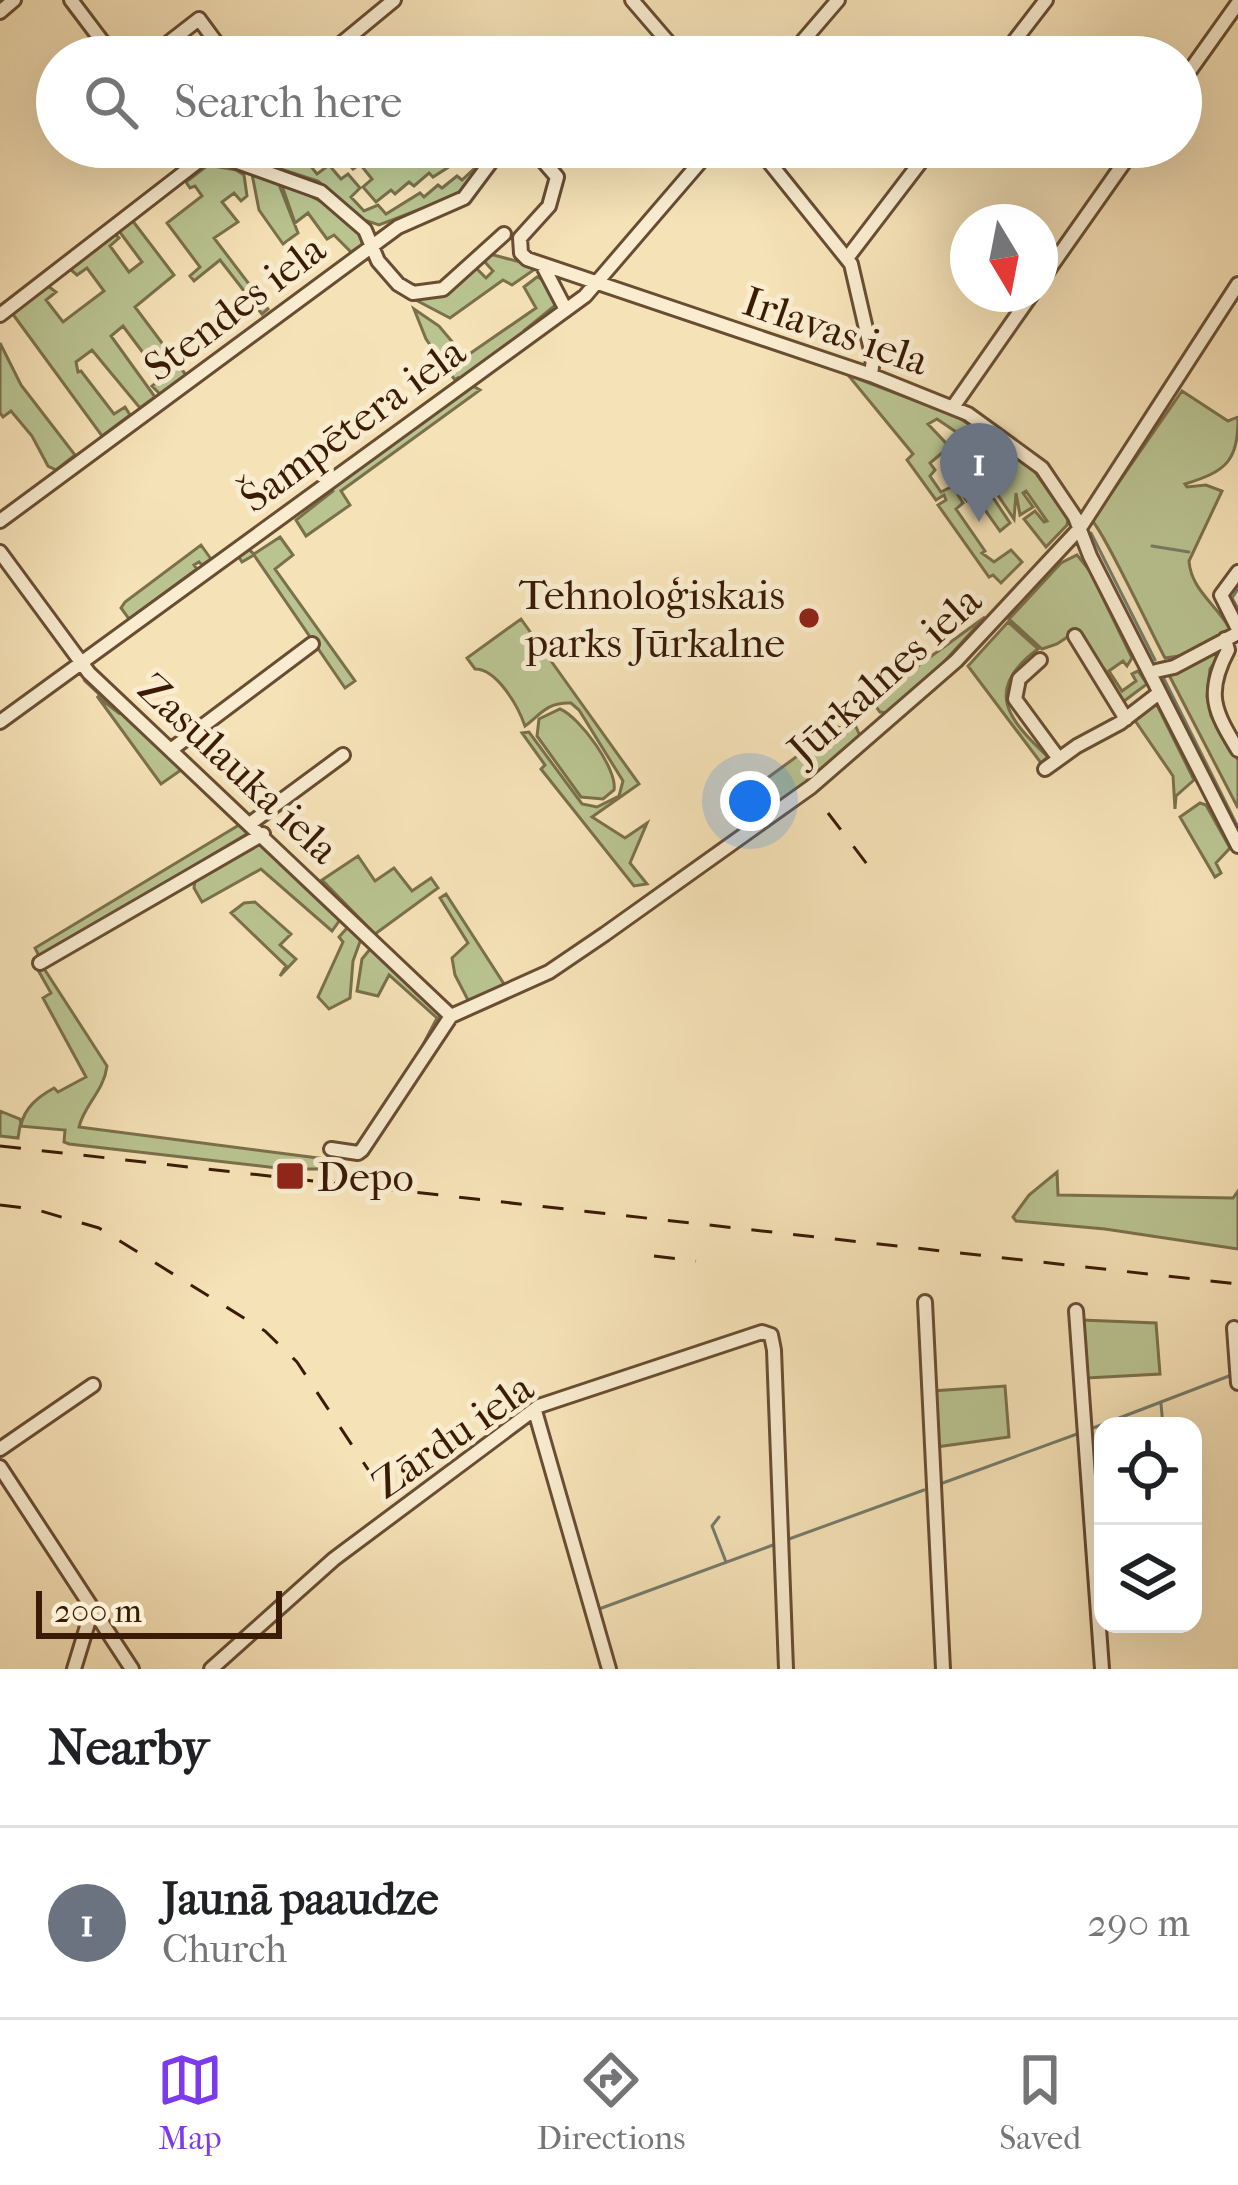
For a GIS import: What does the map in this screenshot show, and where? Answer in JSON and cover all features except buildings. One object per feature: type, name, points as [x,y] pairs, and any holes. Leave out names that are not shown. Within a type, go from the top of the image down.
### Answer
[{"type":"street","points":[[0,12],[14,0]]},
{"type":"street","points":[[71,0],[98,36]]},
{"type":"street","points":[[350,36],[394,0]]},
{"type":"street","points":[[632,0],[663,36]]},
{"type":"street","points":[[807,36],[838,0]]},
{"type":"street","points":[[1018,36],[1046,0]]},
{"type":"street","points":[[1202,54],[1238,3]]},
{"type":"street","points":[[177,36],[199,19],[211,36]]},
{"type":"street","points":[[0,315],[191,168]]},
{"type":"street","points":[[261,168],[318,190],[365,230],[378,261],[405,291],[428,293],[449,284],[504,234]]},
{"type":"street","name":"Stendes iela","points":[[0,521],[398,227],[464,198],[483,168]]},
{"type":"street","name":"Irlavas iela","points":[[549,168],[557,177],[549,206],[520,238],[521,253],[527,259],[953,406],[1034,460],[1079,528],[1237,843]]},
{"type":"street","name":"Šampētera iela","points":[[0,722],[566,310],[598,284],[695,168]]},
{"type":"street","points":[[775,168],[848,256],[873,359],[871,376]]},
{"type":"street","points":[[848,256],[916,168]]},
{"type":"street","points":[[1058,256],[1120,168]]},
{"type":"street","points":[[365,230],[398,227]]},
{"type":"street","points":[[543,266],[566,310]]},
{"type":"street","name":"Jūrkalnes iela","points":[[452,1016],[549,972],[811,787],[956,661],[1079,528],[1238,284]]},
{"type":"street","points":[[953,406],[1018,312]]},
{"type":"street","name":"Zasulauka iela","points":[[0,551],[81,664],[452,1016]]},
{"type":"street","points":[[1238,572],[1221,595],[1234,634],[1214,675],[1217,716],[1238,750]]},
{"type":"street","points":[[1152,672],[1174,667],[1234,634]]},
{"type":"street","points":[[1075,637],[1126,718]]},
{"type":"street","points":[[172,748],[312,644]]},
{"type":"street","points":[[1040,661],[1019,679],[1015,699],[1059,759]]},
{"type":"street","points":[[1045,769],[1159,693]]},
{"type":"street","points":[[251,823],[343,755]]},
{"type":"street","points":[[40,963],[262,835]]},
{"type":"street","points":[[331,1149],[362,1150],[452,1016]]},
{"type":"street","points":[[925,1302],[943,1669]]},
{"type":"street","points":[[1076,1311],[1102,1669]]},
{"type":"street","points":[[1234,1328],[1238,1383]]},
{"type":"street","name":"Zārdu iela","points":[[211,1669],[334,1559],[539,1406],[762,1332],[771,1335],[786,1669]]},
{"type":"street","points":[[0,1449],[93,1385]]},
{"type":"street","points":[[535,1411],[609,1669]]},
{"type":"street","points":[[0,1467],[132,1669]]},
{"type":"street","points":[[74,1669],[92,1610]]},
{"type":"green space","points":[[204,168],[244,175],[247,196],[241,201],[234,193],[222,202],[238,222],[214,238],[268,309],[262,314],[220,260],[194,281],[190,276],[200,267],[167,223],[202,196],[186,182]]},
{"type":"green space","points":[[278,168],[312,168],[317,174],[332,168],[341,179],[348,174],[360,188],[351,197],[364,211],[378,205],[386,214],[420,193],[424,197],[438,185],[442,188],[457,176],[462,180],[479,168],[460,194],[379,225],[361,219],[318,181]]},
{"type":"green space","points":[[363,168],[447,168],[433,177],[429,173],[414,186],[409,182],[395,194],[391,190],[376,202],[363,187],[372,179]]},
{"type":"green space","points":[[252,174],[278,182],[298,233],[283,244],[259,210]]},
{"type":"green space","points":[[281,183],[343,216],[362,245],[351,252],[334,235],[327,239],[308,213],[295,223]]},
{"type":"green space","points":[[132,220],[174,275],[135,307],[186,375],[160,394],[152,386],[162,378],[123,326],[111,336],[155,397],[140,408],[92,350],[76,362],[78,372],[114,414],[125,407],[130,415],[102,436],[12,313],[48,286],[56,292],[46,300],[63,322],[104,291],[87,268],[77,275],[70,269],[115,234],[119,238],[110,246],[129,272],[142,262],[119,231]]},
{"type":"green space","points":[[490,254],[535,269],[512,285],[503,280],[450,318],[410,297],[427,295],[475,267],[486,278],[493,271],[483,260]]},
{"type":"green space","points":[[537,277],[545,280],[558,303],[526,329],[531,329],[456,382],[459,377],[455,380],[426,339],[414,309],[439,326],[465,357],[536,308],[524,287]]},
{"type":"green space","points":[[0,343],[21,385],[75,455],[56,470],[48,466],[11,411],[3,417],[0,413]]},
{"type":"green space","points":[[848,375],[956,416],[1013,453],[1002,463],[937,419],[928,424],[979,478],[962,478],[942,453],[930,463],[935,470],[930,476],[941,492],[982,481],[1010,523],[1000,531],[975,496],[967,501],[958,495],[963,503],[956,509],[985,551],[982,553],[994,562],[1011,550],[1022,562],[1001,583],[989,577],[938,505],[946,500],[944,495],[936,500],[907,460],[913,454]]},
{"type":"green space","points":[[471,385],[480,390],[341,491],[350,505],[306,536],[296,520],[333,491],[331,486]]},
{"type":"green space","points":[[1182,391],[1228,421],[1238,417],[1236,444],[1227,462],[1185,484],[1222,491],[1189,561],[1199,589],[1230,629],[1186,655],[1165,658],[1092,521]]},
{"type":"green space","points":[[1016,459],[1030,465],[1068,519],[1046,547],[1024,519],[1035,511],[1047,521],[1026,491],[1033,507],[1020,515],[1016,493],[1014,519],[989,482]]},
{"type":"green space","points":[[280,537],[293,555],[275,569],[355,681],[345,688],[254,555],[242,562],[237,554],[247,548],[254,554]]},
{"type":"green space","points":[[201,545],[211,559],[194,565],[197,569],[129,619],[121,608],[125,602]]},
{"type":"green space","points":[[1077,555],[1090,571],[1132,658],[1127,666],[1123,661],[1109,671],[1122,691],[1136,681],[1132,674],[1138,671],[1147,684],[1120,704],[1109,688],[1113,683],[1104,669],[1098,672],[1075,632],[1042,649],[1009,619],[1061,563]]},
{"type":"green space","points":[[985,617],[942,664],[887,713],[880,712],[871,700]]},
{"type":"green space","points":[[521,619],[639,784],[592,817],[625,838],[647,823],[630,863],[647,884],[634,886],[541,769],[545,765],[522,733],[529,732],[582,804],[597,807],[619,796],[623,781],[579,710],[571,703],[556,704],[525,726],[499,682],[475,669],[467,658]]},
{"type":"green space","points":[[1008,622],[1038,649],[1010,678],[1006,691],[1013,717],[1048,757],[1041,763],[968,666]]},
{"type":"green space","points":[[1221,647],[1210,669],[1207,697],[1211,716],[1238,760],[1238,808],[1169,675]]},
{"type":"green space","points":[[85,681],[250,832],[40,958],[35,948],[239,825],[181,770],[161,784],[97,696],[120,714]]},
{"type":"green space","points":[[1155,701],[1194,780],[1176,796],[1175,809],[1173,776],[1134,719]]},
{"type":"green space","points":[[560,709],[587,733],[610,770],[614,790],[603,799],[581,797],[537,736],[539,719]]},
{"type":"green space","points":[[853,720],[860,736],[822,772],[794,795],[748,817],[736,801]]},
{"type":"green space","points":[[1200,803],[1206,805],[1230,848],[1216,863],[1221,873],[1215,877],[1180,817]]},
{"type":"green space","points":[[259,843],[342,917],[332,931],[261,869],[202,902],[195,879]]},
{"type":"green space","points":[[358,856],[375,881],[394,868],[412,891],[431,878],[438,888],[375,934],[322,880]]},
{"type":"green space","points":[[446,894],[504,984],[469,1002],[452,958],[468,943],[440,898]]},
{"type":"green space","points":[[255,902],[291,934],[280,945],[296,959],[280,976],[286,966],[231,913],[244,903]]},
{"type":"green space","points":[[348,927],[361,939],[353,961],[350,998],[329,1009],[318,997],[343,942],[339,937]]},
{"type":"green space","points":[[371,948],[441,1014],[416,1058],[437,1018],[389,975],[378,996],[357,991],[362,959]]},
{"type":"green space","points":[[43,967],[107,1066],[79,1127],[326,1159],[330,1169],[286,1169],[69,1144],[64,1142],[65,1130],[20,1126],[18,1138],[0,1136],[0,1111],[20,1119],[21,1125],[29,1108],[43,1095],[86,1077],[43,998],[51,993],[38,970]]},
{"type":"green space","points":[[1057,1172],[1058,1195],[1233,1198],[1238,1191],[1238,1249],[1016,1221],[1013,1217],[1029,1195]]},
{"type":"green space","points":[[1081,1320],[1156,1323],[1160,1374],[1087,1378]]},
{"type":"green space","points":[[1005,1386],[1009,1437],[936,1447],[932,1391]]},
{"type":"waterway","points":[[1091,533],[1155,660]]},
{"type":"waterway","points":[[1152,546],[1189,552]]},
{"type":"waterway","points":[[1238,589],[1232,598],[1238,609]]},
{"type":"waterway","points":[[1164,679],[1237,825]]},
{"type":"waterway","points":[[1093,1428],[1229,1376]]},
{"type":"waterway","points":[[1161,1404],[1162,1417]]},
{"type":"waterway","points":[[940,1484],[1077,1434]]},
{"type":"waterway","points":[[789,1539],[924,1490]]},
{"type":"waterway","points":[[719,1517],[712,1526],[726,1562]]},
{"type":"waterway","points":[[599,1609],[773,1545]]},
{"type":"waterway","points":[[592,1584],[602,1620]]},
{"type":"railway","points":[[828,813],[870,868]]},
{"type":"railway","points":[[0,1146],[1238,1284]]},
{"type":"railway","points":[[0,1205],[34,1209],[99,1228],[265,1331],[297,1362],[377,1483]]},
{"type":"railway","points":[[654,1256],[696,1261]]},
{"type":"place","name":"Jaunā paaudze","points":[[979,522]]},
{"type":"place","name":"Tehnoloģiskais parks Jūrkalne","points":[[809,618]]},
{"type":"place","name":"Depo","points":[[290,1176]]}]
